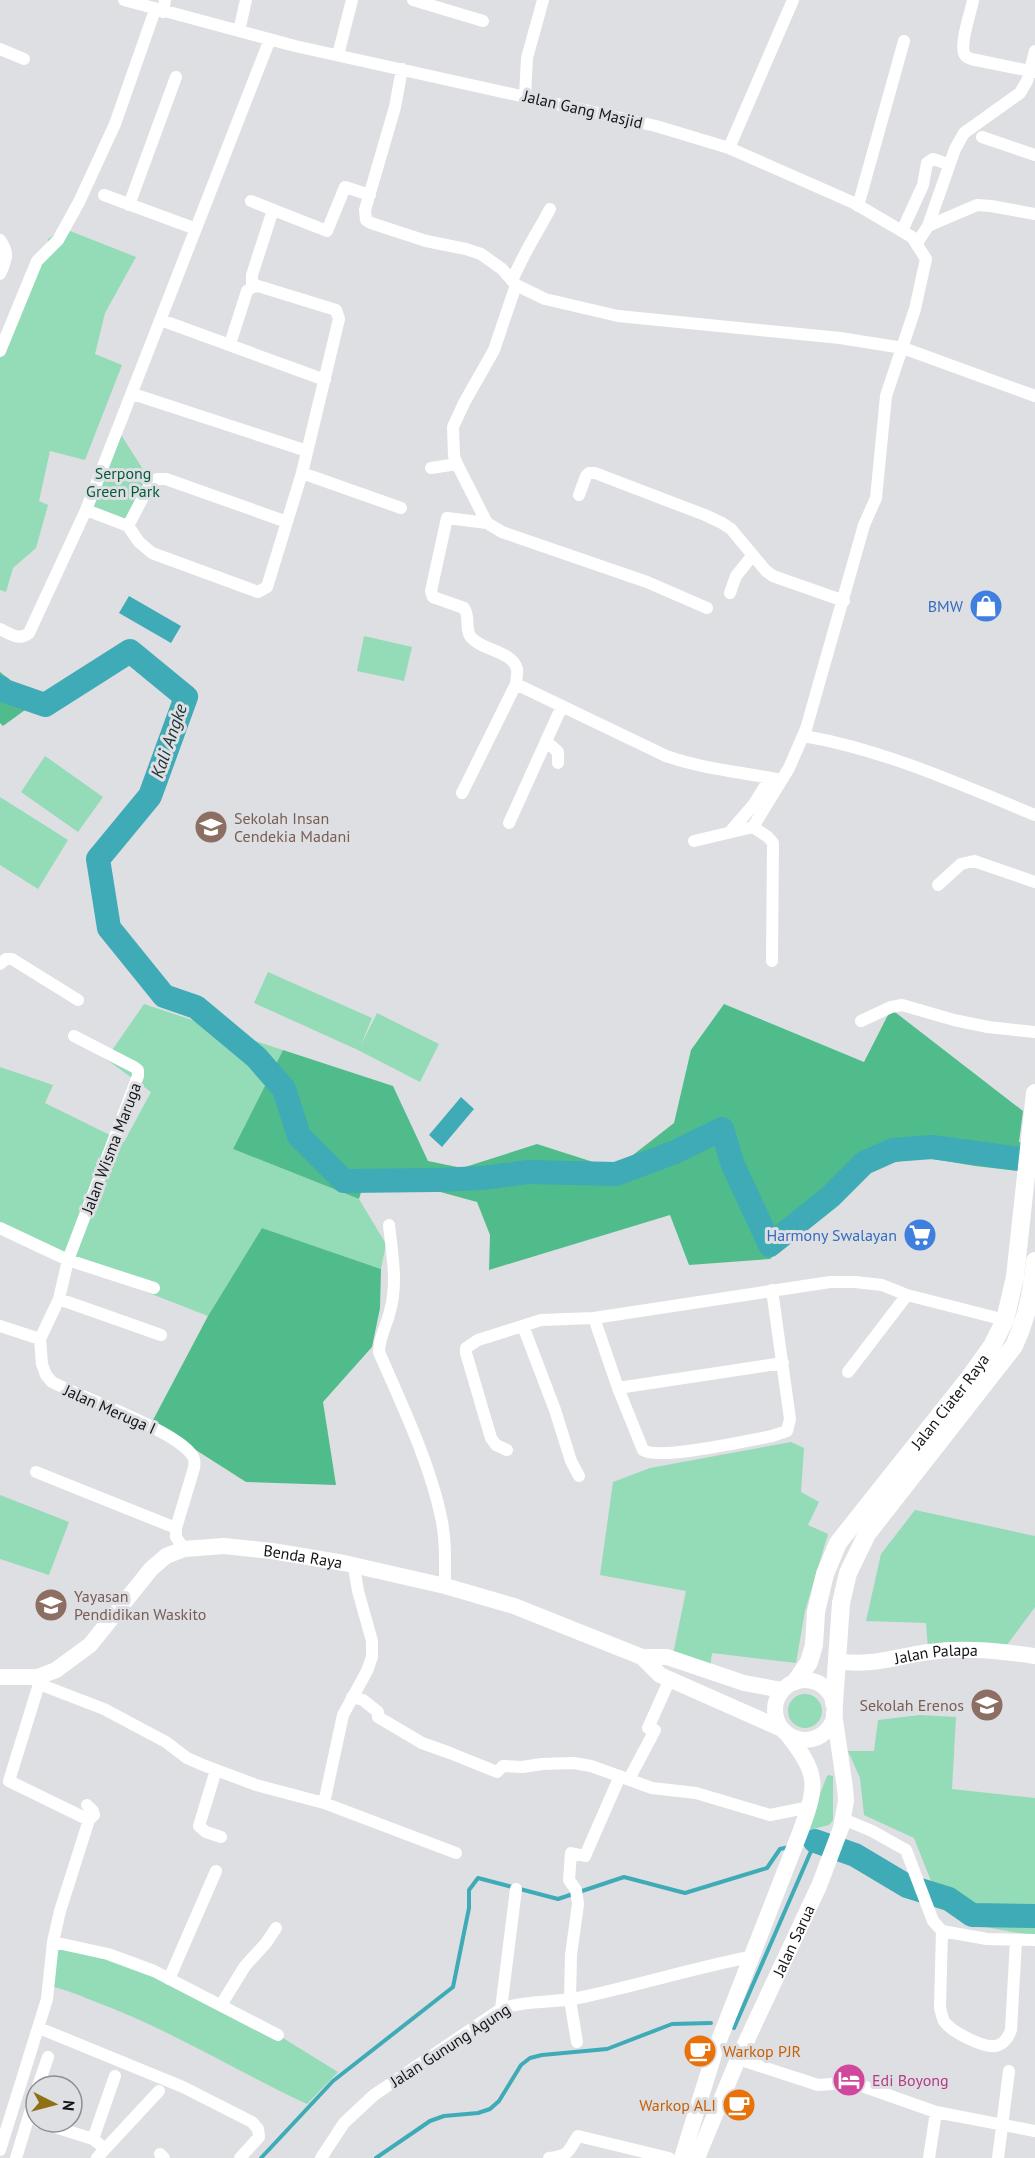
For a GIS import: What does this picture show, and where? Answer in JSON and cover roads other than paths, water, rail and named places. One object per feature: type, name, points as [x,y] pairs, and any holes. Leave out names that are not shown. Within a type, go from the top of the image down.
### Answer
[{"type":"main road","name":"Jalan Ciater Raya","points":[[789,1686],[809,1662],[814,1645],[816,1612],[825,1574],[838,1543],[969,1378],[992,1346],[1005,1320],[1015,1277],[1035,1093]]},
{"type":"main road","name":"Jalan Ciater Raya","points":[[834,1708],[841,1603],[848,1573],[867,1534],[1014,1346],[1024,1325],[1031,1296],[1035,1261]]},
{"type":"main road","points":[[809,1662],[838,1661]]},
{"type":"street","name":"Jalan Gang Masjid","points":[[124,0],[161,7],[270,39],[656,126],[729,148],[858,206],[902,231],[917,243]]},
{"type":"street","points":[[239,31],[246,0]]},
{"type":"street","points":[[338,55],[352,0]]},
{"type":"street","points":[[413,0],[483,21]]},
{"type":"street","points":[[525,96],[527,58],[543,0]]},
{"type":"street","points":[[729,148],[793,0]]},
{"type":"street","points":[[973,0],[964,42],[963,51],[966,56],[971,59],[1032,71]]},
{"type":"street","points":[[0,351],[37,261],[57,240],[79,202],[115,124],[161,7]]},
{"type":"street","points":[[0,629],[18,638],[29,633],[86,510],[270,39]]},
{"type":"street","points":[[858,206],[904,41]]},
{"type":"street","points":[[0,49],[24,58]]},
{"type":"street","points":[[753,827],[776,779],[804,736],[864,525],[876,498],[886,396],[915,309],[926,259],[917,243],[927,226],[955,149],[964,133],[1020,93],[1032,71],[1035,51]]},
{"type":"street","points":[[402,69],[364,216],[371,223],[426,241],[481,254],[502,269],[514,283],[545,299],[618,316],[840,339],[903,348],[1035,396]]},
{"type":"street","points":[[129,205],[176,77]]},
{"type":"street","points":[[982,137],[1035,155]]},
{"type":"street","points":[[902,231],[923,185],[927,163],[933,159],[942,162]]},
{"type":"street","points":[[251,201],[327,231],[345,187],[370,195]]},
{"type":"street","points":[[104,195],[196,229]]},
{"type":"street","points":[[927,226],[977,205],[1010,208],[1035,214]]},
{"type":"street","points":[[487,523],[454,456],[453,427],[494,350],[520,260],[550,209]]},
{"type":"street","points":[[252,287],[252,275],[271,216]]},
{"type":"street","points":[[0,240],[6,248],[7,256],[0,274]]},
{"type":"street","points":[[86,510],[128,526],[139,542],[152,553],[258,592],[267,587],[302,473],[339,319],[336,310],[258,286],[252,287],[247,291],[230,344]]},
{"type":"street","points":[[161,320],[325,380]]},
{"type":"street","points":[[133,394],[307,451]]},
{"type":"street","points":[[431,468],[457,464]]},
{"type":"street","points":[[302,473],[401,508]]},
{"type":"street","points":[[579,495],[586,476],[589,473],[595,473],[705,515],[731,530],[766,572],[844,601]]},
{"type":"street","points":[[128,526],[151,482],[157,479],[166,479],[287,522]]},
{"type":"street","points":[[462,793],[516,684],[517,670],[513,662],[473,639],[467,628],[467,611],[464,608],[431,595],[447,518],[487,523],[514,537],[647,582],[707,608]]},
{"type":"street","points":[[730,593],[736,576],[752,556]]},
{"type":"street","points":[[516,684],[666,756],[688,764],[776,779]]},
{"type":"street","points":[[508,823],[562,706]]},
{"type":"street","points":[[804,736],[848,744],[911,764],[1035,815]]},
{"type":"street","points":[[546,741],[558,752],[558,763]]},
{"type":"street","points":[[730,832],[776,779]]},
{"type":"street","points":[[694,841],[753,827],[773,843],[772,962]]},
{"type":"street","points":[[938,885],[961,864],[974,861],[1035,882]]},
{"type":"street","points":[[0,964],[6,959],[12,959],[78,1000]]},
{"type":"street","points":[[861,1021],[891,1007],[902,1005],[988,1027],[1035,1032]]},
{"type":"street","name":"Jalan Wisma Maruga","points":[[68,1260],[138,1076],[138,1070],[134,1067],[74,1036]]},
{"type":"street","points":[[389,1225],[394,1276],[393,1292],[390,1312],[381,1336],[380,1352],[423,1457],[438,1506],[444,1537],[445,1586]]},
{"type":"street","points":[[0,1228],[68,1260],[154,1288]]},
{"type":"street","points":[[0,1326],[40,1339],[59,1299],[68,1260]]},
{"type":"street","points":[[507,1450],[496,1445],[491,1438],[466,1348],[478,1340],[541,1320],[594,1318],[830,1282],[855,1282],[882,1285],[907,1295],[1005,1320]]},
{"type":"street","points":[[594,1318],[618,1388],[643,1450],[650,1454],[672,1454],[772,1436],[787,1431],[790,1419],[772,1290]]},
{"type":"street","points":[[848,1372],[907,1295]]},
{"type":"street","points":[[59,1299],[161,1335]]},
{"type":"street","points":[[523,1326],[555,1410],[571,1461],[579,1476]]},
{"type":"street","name":"Jalan Meruga I","points":[[40,1339],[42,1364],[52,1382],[158,1430],[192,1454],[195,1460],[194,1468],[176,1528]]},
{"type":"street","points":[[618,1388],[783,1364]]},
{"type":"street","points":[[36,1472],[176,1528],[176,1537],[184,1550]]},
{"type":"street","name":"Benda Raya","points":[[0,1677],[38,1680],[90,1646],[151,1569],[166,1556],[184,1550],[234,1546],[304,1556],[445,1586],[514,1606],[642,1657],[667,1657],[744,1683],[789,1686]]},
{"type":"street","points":[[324,1803],[339,1727],[346,1707],[372,1658],[372,1641],[354,1567]]},
{"type":"street","name":"Jalan Palapa","points":[[838,1661],[873,1663],[962,1648],[1035,1656]]},
{"type":"street","name":"Benda Raya","points":[[642,1657],[660,1675],[785,1732]]},
{"type":"street","points":[[577,2042],[570,2000],[571,1955],[578,1904],[576,1890],[568,1880],[571,1853],[585,1856],[625,1778],[655,1730],[648,1728],[670,1679]]},
{"type":"street","points":[[89,1820],[9,1781],[38,1680],[104,1709],[166,1742],[187,1758],[256,1785],[324,1803],[456,1853]]},
{"type":"street","points":[[803,1680],[818,1683],[830,1695],[834,1708],[826,1730],[820,1736],[804,1740],[785,1732],[775,1714],[776,1706],[789,1686],[803,1680]]},
{"type":"street","points":[[352,1697],[363,1700],[378,1712],[378,1717],[422,1743],[497,1772],[503,1766],[522,1767],[574,1762],[660,1789],[696,1793],[770,1815],[810,1807]]},
{"type":"street","name":"Jalan Sarua","points":[[697,2158],[738,2059],[829,1864],[842,1824],[845,1788],[834,1708]]},
{"type":"street","name":"Jalan Sarua","points":[[682,2158],[716,2048],[810,1807],[813,1794],[811,1773],[805,1757],[785,1732]]},
{"type":"street","points":[[216,1770],[200,1826],[206,1832],[221,1837]]},
{"type":"street","points":[[0,2150],[47,1999],[53,1942],[60,1911],[89,1820],[93,1818],[93,1811],[87,1805]]},
{"type":"street","points":[[842,1824],[872,1831],[906,1850],[933,1921],[942,1931],[987,1939],[1035,1940]]},
{"type":"street","points":[[170,1979],[216,1871]]},
{"type":"street","points":[[501,2009],[516,1889]]},
{"type":"street","points":[[221,2005],[245,1966],[276,1928]]},
{"type":"street","points":[[942,1931],[940,2007],[945,2023],[962,2035],[986,2045],[996,2046],[1006,2041],[1011,2030],[1016,1940]]},
{"type":"street","points":[[53,1942],[108,1954],[170,1979],[278,2035]]},
{"type":"street","name":"Jalan Gunung Agung","points":[[321,2158],[344,2123],[374,2095],[501,2009],[517,2003],[570,2000],[750,1957]]},
{"type":"street","points":[[39,2028],[183,2087],[252,2122],[258,2129],[259,2137],[240,2158]]},
{"type":"street","points":[[42,2074],[48,2058]]},
{"type":"street","points":[[738,2059],[818,2085],[847,2083],[862,2086],[936,2112],[1035,2131]]},
{"type":"street","points":[[998,2158],[1009,2071]]},
{"type":"street","points":[[93,2139],[115,2076]]},
{"type":"street","points":[[77,2134],[93,2139],[101,2153],[159,2091]]},
{"type":"street","points":[[929,2158],[936,2112]]},
{"type":"street","points":[[12,2114],[24,2117]]},
{"type":"street","points":[[16,2158],[27,2134]]},
{"type":"street","points":[[549,2158],[567,2155],[578,2136],[669,2158]]},
{"type":"water","points":[[129,596],[181,626],[171,643],[119,613]]},
{"type":"water","points":[[461,1097],[474,1109],[442,1147],[429,1135]]},
{"type":"waterway","name":"Kali Angke","points":[[0,687],[5,691],[45,705],[130,651],[186,697],[150,796],[98,859],[109,928],[164,996],[196,1007],[256,1057],[284,1089],[299,1136],[344,1181],[482,1178],[528,1172],[616,1174],[675,1152],[722,1129],[733,1165],[770,1245],[830,1197],[864,1163],[893,1150],[932,1147],[1035,1161]]},
{"type":"waterway","points":[[802,1844],[815,1841]]},
{"type":"waterway","points":[[815,1841],[855,1855],[907,1886],[949,1899],[972,1915],[1035,1916]]},
{"type":"waterway","points":[[734,2028],[815,1842]]},
{"type":"waterway","points":[[261,2158],[333,2081],[453,1987],[469,1908],[469,1890],[478,1878],[558,1899],[624,1877],[685,1893],[767,1868],[780,1849],[789,1847]]},
{"type":"waterway","points":[[376,2158],[430,2121],[444,2116],[478,2113],[490,2109],[499,2101],[521,2065],[530,2058],[607,2049],[672,2024],[711,2023]]},
{"type":"place","name":"BMW","points":[[986,606]]},
{"type":"place","name":"Sekolah Insan Cendekia Madani","points":[[211,827]]},
{"type":"place","name":"Harmony Swalayan","points":[[920,1235]]},
{"type":"place","name":"Yayasan Pendidikan Waskito","points":[[51,1605]]},
{"type":"place","name":"Sekolah Erenos","points":[[987,1705]]},
{"type":"place","name":"Warkop PJR","points":[[700,2051]]},
{"type":"place","name":"Edi Boyong","points":[[849,2080]]},
{"type":"place","name":"Warkop ALI","points":[[739,2105]]},
{"type":"park label","name":"Serpong Green Park","points":[[123,482]]}]
